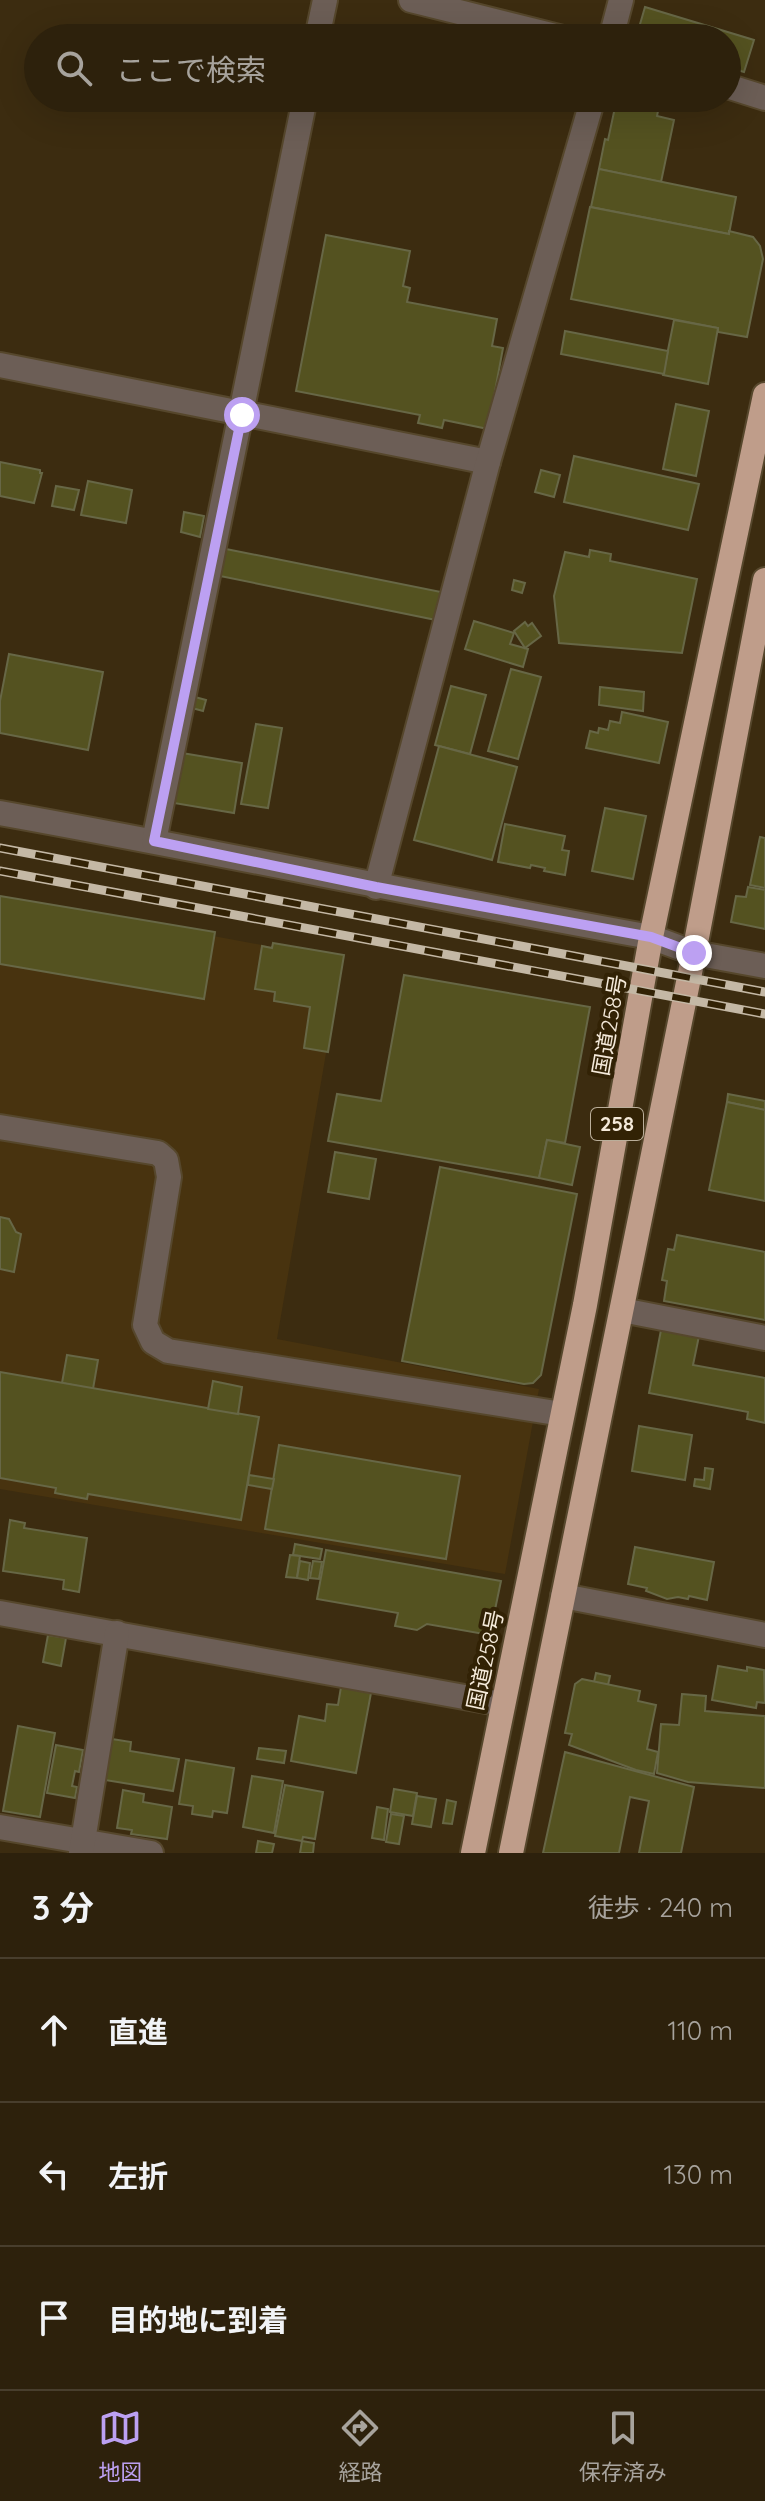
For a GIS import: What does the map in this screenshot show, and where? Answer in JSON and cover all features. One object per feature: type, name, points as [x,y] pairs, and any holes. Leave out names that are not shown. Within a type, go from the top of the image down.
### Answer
[{"type":"highway","name":"国道258号","points":[[473,1853],[585,1305],[651,937],[765,395]]},
{"type":"highway","name":"258","points":[[511,1853],[694,953],[764,586]]},
{"type":"street","points":[[320,24],[325,0]]},
{"type":"street","points":[[411,0],[507,24]]},
{"type":"street","points":[[615,24],[621,0]]},
{"type":"street","points":[[741,90],[765,98]]},
{"type":"street","points":[[154,841],[302,112]]},
{"type":"street","points":[[376,887],[488,462],[589,112]]},
{"type":"street","points":[[0,365],[488,462]]},
{"type":"street","points":[[0,813],[651,937],[694,953],[765,966]]},
{"type":"street","points":[[0,1127],[158,1153],[166,1160],[169,1177],[145,1325],[153,1342],[168,1351],[562,1414]]},
{"type":"street","points":[[622,1310],[765,1338]]},
{"type":"street","points":[[563,1596],[765,1635]]},
{"type":"street","points":[[0,1613],[503,1704]]},
{"type":"street","points":[[82,1847],[117,1633]]},
{"type":"street","points":[[0,1827],[82,1847],[151,1853]]},
{"type":"shaded area","points":[[0,896],[342,960],[277,1339],[539,1389],[505,1574],[0,1489]]},
{"type":"building","points":[[645,7],[701,24],[640,24]]},
{"type":"building","points":[[741,36],[754,40],[744,72],[741,71]]},
{"type":"building","points":[[614,112],[658,112],[657,116],[674,120],[661,182],[599,169],[605,139],[608,140]]},
{"type":"building","points":[[599,169],[736,197],[729,234],[591,207]]},
{"type":"building","points":[[590,207],[753,237],[760,246],[763,259],[747,337],[718,332],[718,328],[571,299]]},
{"type":"building","points":[[326,235],[410,251],[403,286],[410,288],[407,302],[497,319],[492,346],[503,348],[488,429],[444,420],[442,428],[418,423],[420,415],[296,391]]},
{"type":"building","points":[[674,320],[718,328],[708,384],[663,375]]},
{"type":"building","points":[[565,331],[668,351],[664,374],[561,354]]},
{"type":"building","points":[[676,404],[709,411],[696,476],[663,469]]},
{"type":"building","points":[[574,456],[699,484],[688,530],[564,502]]},
{"type":"building","points":[[0,462],[40,470],[42,473],[34,503],[0,496]]},
{"type":"building","points":[[541,470],[560,475],[554,497],[535,492]]},
{"type":"building","points":[[88,481],[132,490],[126,523],[81,515]]},
{"type":"building","points":[[56,486],[79,490],[74,510],[52,506]]},
{"type":"building","points":[[184,512],[204,516],[200,537],[181,532]]},
{"type":"building","points":[[226,549],[441,592],[436,620],[220,576]]},
{"type":"building","points":[[590,550],[611,554],[610,561],[697,579],[682,653],[559,643],[554,596],[565,552],[589,557]]},
{"type":"building","points":[[514,580],[525,583],[522,593],[512,590]]},
{"type":"building","points":[[474,621],[514,633],[510,644],[528,649],[523,667],[465,649]]},
{"type":"building","points":[[525,622],[528,626],[532,623],[541,636],[525,648],[514,631]]},
{"type":"building","points":[[9,654],[103,672],[88,750],[0,733],[0,701]]},
{"type":"building","points":[[511,669],[541,677],[518,759],[488,751]]},
{"type":"building","points":[[451,686],[486,695],[470,754],[435,745]]},
{"type":"building","points":[[600,687],[644,692],[643,711],[599,705]]},
{"type":"building","points":[[195,697],[206,700],[203,711],[192,708]]},
{"type":"building","points":[[622,712],[668,722],[659,763],[586,748],[590,731],[598,733],[599,728],[608,730],[610,721],[620,723]]},
{"type":"building","points":[[256,724],[282,728],[268,808],[241,804]]},
{"type":"building","points":[[439,746],[517,767],[492,860],[414,840]]},
{"type":"building","points":[[182,753],[242,763],[234,813],[174,803]]},
{"type":"building","points":[[605,808],[646,816],[633,879],[592,871]]},
{"type":"building","points":[[505,824],[565,836],[562,850],[569,851],[565,875],[531,865],[530,868],[498,862]]},
{"type":"building","points":[[760,837],[765,838],[765,888],[750,885]]},
{"type":"building","points":[[748,887],[765,890],[765,929],[731,922],[736,896],[746,897]]},
{"type":"building","points":[[0,896],[215,932],[204,999],[0,964]]},
{"type":"building","points":[[273,943],[344,955],[328,1052],[304,1048],[310,1007],[274,1001],[275,992],[255,989],[262,946],[272,948]]},
{"type":"building","points":[[404,975],[590,1007],[565,1143],[547,1140],[539,1178],[328,1141],[337,1094],[381,1101]]},
{"type":"building","points":[[728,1094],[765,1101],[765,1110],[727,1102]]},
{"type":"building","points":[[727,1102],[765,1110],[765,1201],[709,1190]]},
{"type":"building","points":[[547,1140],[580,1147],[572,1185],[539,1178]]},
{"type":"building","points":[[335,1152],[376,1159],[369,1199],[328,1192]]},
{"type":"building","points":[[440,1167],[577,1194],[541,1375],[533,1383],[524,1384],[402,1361]]},
{"type":"building","points":[[0,1217],[9,1219],[16,1232],[21,1234],[14,1272],[0,1269]]},
{"type":"building","points":[[677,1235],[765,1252],[765,1320],[664,1301],[667,1281],[662,1280],[668,1249],[674,1250]]},
{"type":"building","points":[[661,1330],[699,1336],[693,1365],[765,1378],[765,1423],[747,1419],[748,1412],[649,1393]]},
{"type":"building","points":[[67,1355],[98,1360],[93,1389],[62,1383]]},
{"type":"building","points":[[0,1372],[259,1417],[241,1520],[88,1494],[87,1499],[55,1493],[56,1488],[0,1478]]},
{"type":"building","points":[[213,1381],[242,1387],[238,1414],[208,1409]]},
{"type":"building","points":[[639,1426],[692,1435],[685,1480],[632,1471]]},
{"type":"building","points":[[279,1445],[460,1476],[446,1559],[265,1529]]},
{"type":"building","points":[[705,1468],[713,1469],[710,1489],[694,1486],[695,1479],[704,1480]]},
{"type":"building","points":[[249,1475],[274,1479],[272,1489],[248,1485]]},
{"type":"building","points":[[10,1520],[25,1523],[24,1528],[87,1538],[79,1592],[63,1589],[64,1580],[3,1571]]},
{"type":"building","points":[[295,1544],[322,1549],[320,1559],[293,1555]]},
{"type":"building","points":[[635,1547],[714,1562],[707,1600],[689,1596],[688,1599],[667,1599],[646,1591],[647,1588],[628,1584]]},
{"type":"building","points":[[326,1550],[501,1581],[491,1629],[484,1634],[427,1624],[417,1630],[395,1626],[398,1613],[317,1599]]},
{"type":"building","points":[[290,1555],[300,1556],[297,1578],[286,1577]]},
{"type":"building","points":[[300,1561],[310,1563],[308,1580],[297,1578]]},
{"type":"building","points":[[313,1561],[322,1562],[319,1579],[310,1578]]},
{"type":"building","points":[[48,1635],[66,1638],[61,1666],[43,1662]]},
{"type":"building","points":[[718,1666],[747,1671],[747,1667],[764,1670],[765,1703],[757,1702],[756,1708],[712,1700]]},
{"type":"building","points":[[596,1673],[610,1676],[608,1685],[594,1682]]},
{"type":"building","points":[[582,1679],[640,1691],[638,1701],[656,1705],[647,1749],[658,1752],[654,1774],[569,1745],[572,1734],[565,1733],[575,1684]]},
{"type":"building","points":[[341,1687],[371,1693],[356,1773],[291,1761],[299,1716],[325,1721],[327,1704],[338,1705]]},
{"type":"building","points":[[682,1694],[706,1696],[705,1711],[765,1716],[765,1788],[688,1782],[657,1773],[661,1724],[679,1725]]},
{"type":"building","points":[[18,1726],[55,1733],[40,1817],[3,1811]]},
{"type":"building","points":[[112,1739],[131,1742],[130,1751],[179,1759],[173,1791],[105,1780]]},
{"type":"building","points":[[56,1745],[83,1750],[79,1772],[75,1771],[72,1786],[77,1787],[75,1798],[47,1793]]},
{"type":"building","points":[[259,1748],[286,1751],[284,1763],[257,1759]]},
{"type":"building","points":[[565,1752],[694,1787],[681,1853],[639,1853],[649,1801],[630,1797],[619,1853],[543,1853]]},
{"type":"building","points":[[186,1760],[234,1768],[227,1813],[213,1811],[212,1817],[192,1814],[193,1806],[179,1804]]},
{"type":"building","points":[[252,1776],[283,1781],[274,1833],[243,1827]]},
{"type":"building","points":[[285,1785],[323,1792],[315,1839],[303,1837],[302,1841],[275,1836]]},
{"type":"building","points":[[394,1789],[417,1793],[413,1816],[390,1812]]},
{"type":"building","points":[[123,1790],[144,1794],[143,1802],[172,1807],[167,1839],[131,1834],[132,1830],[117,1828]]},
{"type":"building","points":[[417,1796],[436,1799],[431,1827],[412,1824]]},
{"type":"building","points":[[447,1800],[456,1802],[452,1824],[443,1823]]},
{"type":"building","points":[[377,1807],[388,1809],[384,1840],[372,1838]]},
{"type":"building","points":[[391,1814],[404,1816],[399,1844],[386,1842]]},
{"type":"building","points":[[258,1841],[274,1844],[272,1853],[256,1853]]},
{"type":"building","points":[[302,1841],[314,1843],[313,1853],[300,1853]]},
{"type":"railway","points":[[0,848],[765,992]]},
{"type":"railway","points":[[0,871],[765,1014]]},
{"type":"route","points":[[242,415],[154,841],[376,887],[651,937],[694,953]]}]
